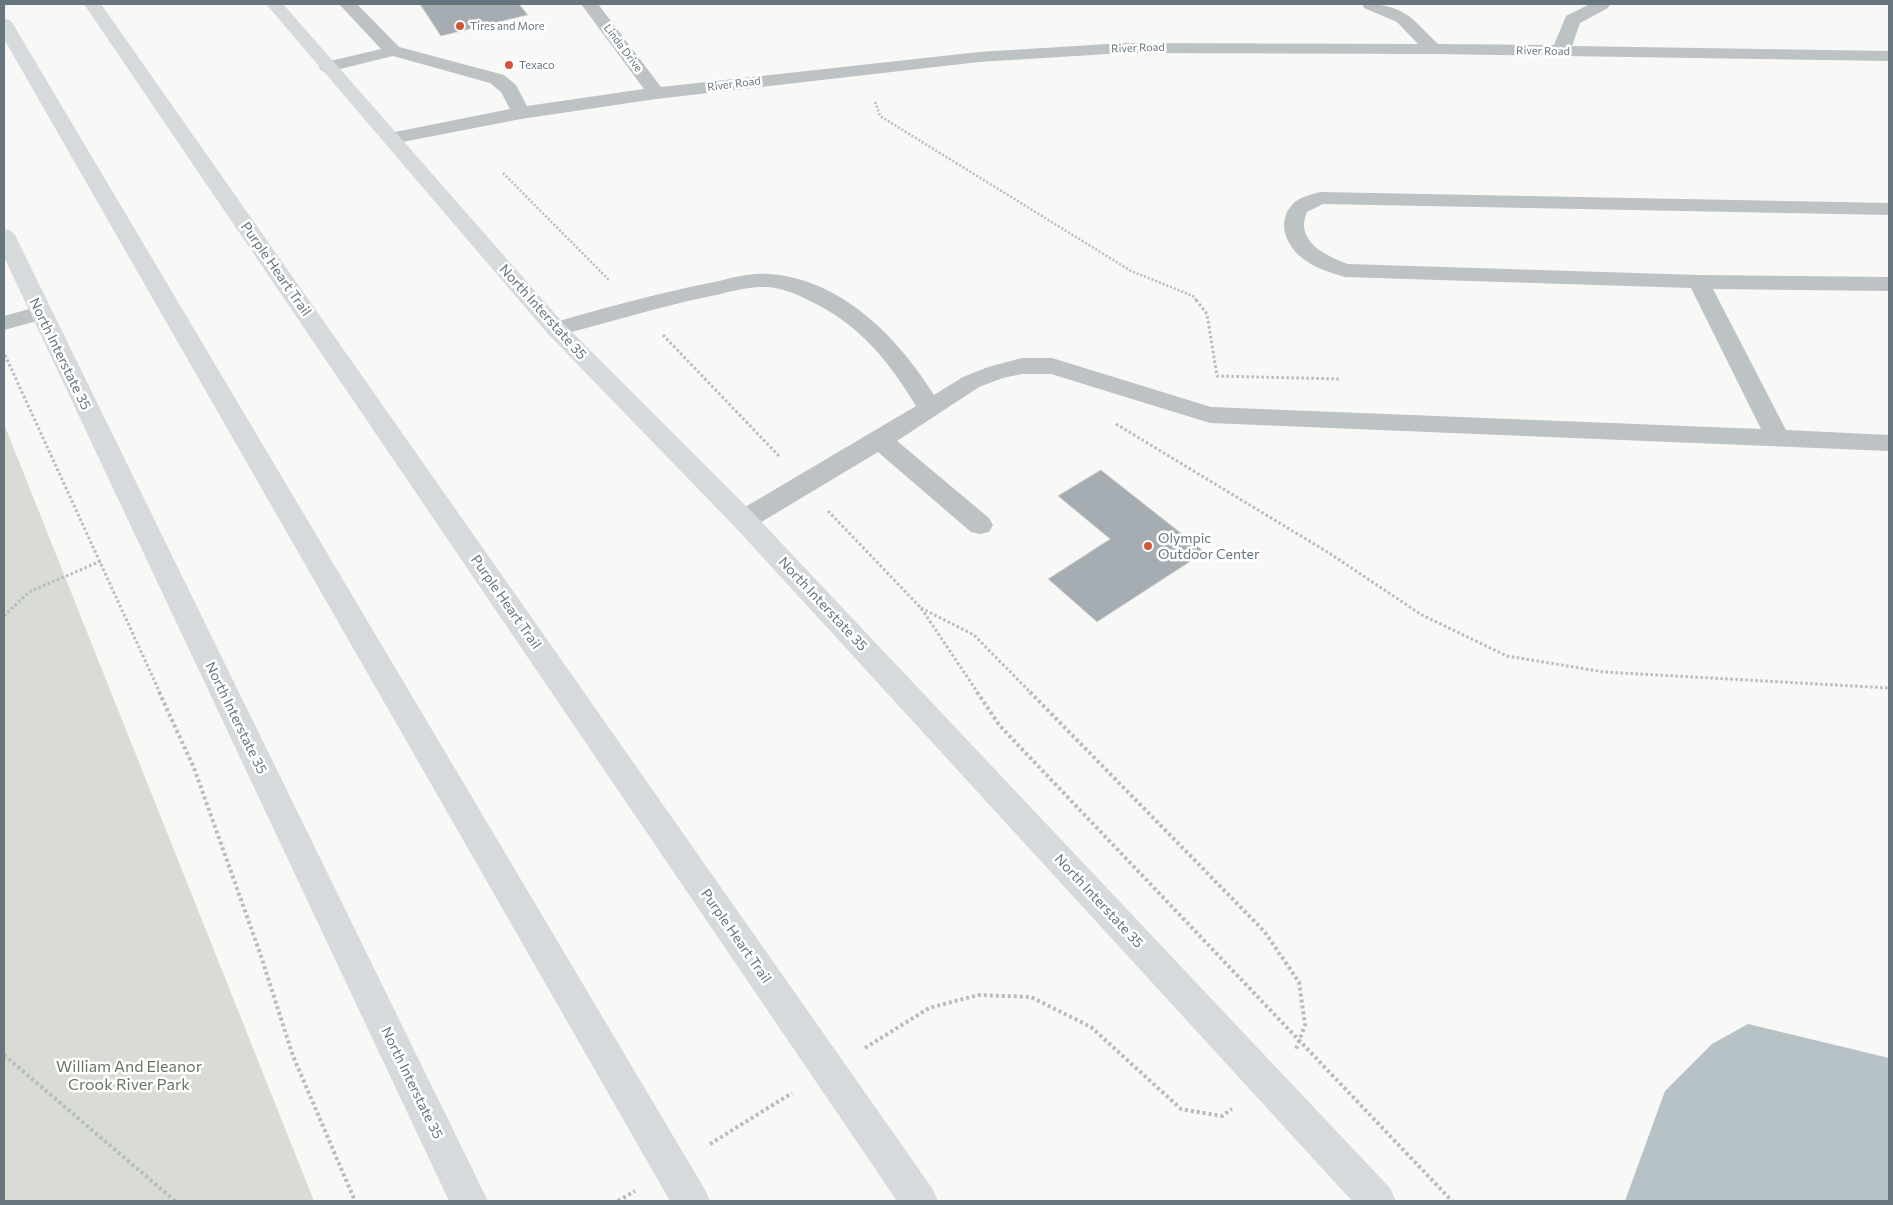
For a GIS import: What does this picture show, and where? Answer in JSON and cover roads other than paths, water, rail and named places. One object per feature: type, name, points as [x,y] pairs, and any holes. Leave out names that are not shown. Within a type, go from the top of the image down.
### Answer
[{"type":"main road","name":"Purple Heart Trail","points":[[93,4],[919,1201]]},
{"type":"main road","name":"North Interstate 35","points":[[274,4],[556,329],[744,520],[1377,1201]]},
{"type":"main road","points":[[4,24],[691,1201]]},
{"type":"main road","name":"North Interstate 35","points":[[4,235],[469,1201]]},
{"type":"street","points":[[348,4],[393,51]]},
{"type":"street","name":"Linda Drive","points":[[590,4],[656,93]]},
{"type":"street","points":[[1370,4],[1403,18],[1433,49]]},
{"type":"street","points":[[1561,51],[1572,20],[1602,4]]},
{"type":"street","name":"River Road","points":[[392,138],[522,113],[656,93],[978,57],[1124,48],[1433,49],[1889,56]]},
{"type":"street","points":[[328,67],[393,51],[497,79],[510,89],[522,113]]},
{"type":"street","points":[[1889,209],[1321,198],[1308,203],[1300,209],[1294,219],[1294,230],[1299,243],[1311,255],[1345,270],[1700,282],[1889,284]]},
{"type":"street","points":[[556,329],[682,295],[742,283],[772,281],[804,289],[833,304],[869,329],[899,361],[930,408]]},
{"type":"street","points":[[1700,282],[1778,438]]},
{"type":"street","points":[[4,323],[40,313]]},
{"type":"street","points":[[744,520],[880,440],[971,382],[996,372],[1022,366],[1052,366],[1210,415],[1889,443]]},
{"type":"street","points":[[880,440],[980,525]]},
{"type":"place","name":"Tires and More","points":[[460,26]]},
{"type":"place","name":"Texaco","points":[[509,65]]},
{"type":"place","name":"Olympic Outdoor Center","points":[[1148,546]]},
{"type":"park label","name":"William And Eleanor Crook River Park","points":[[129,1076]]}]
